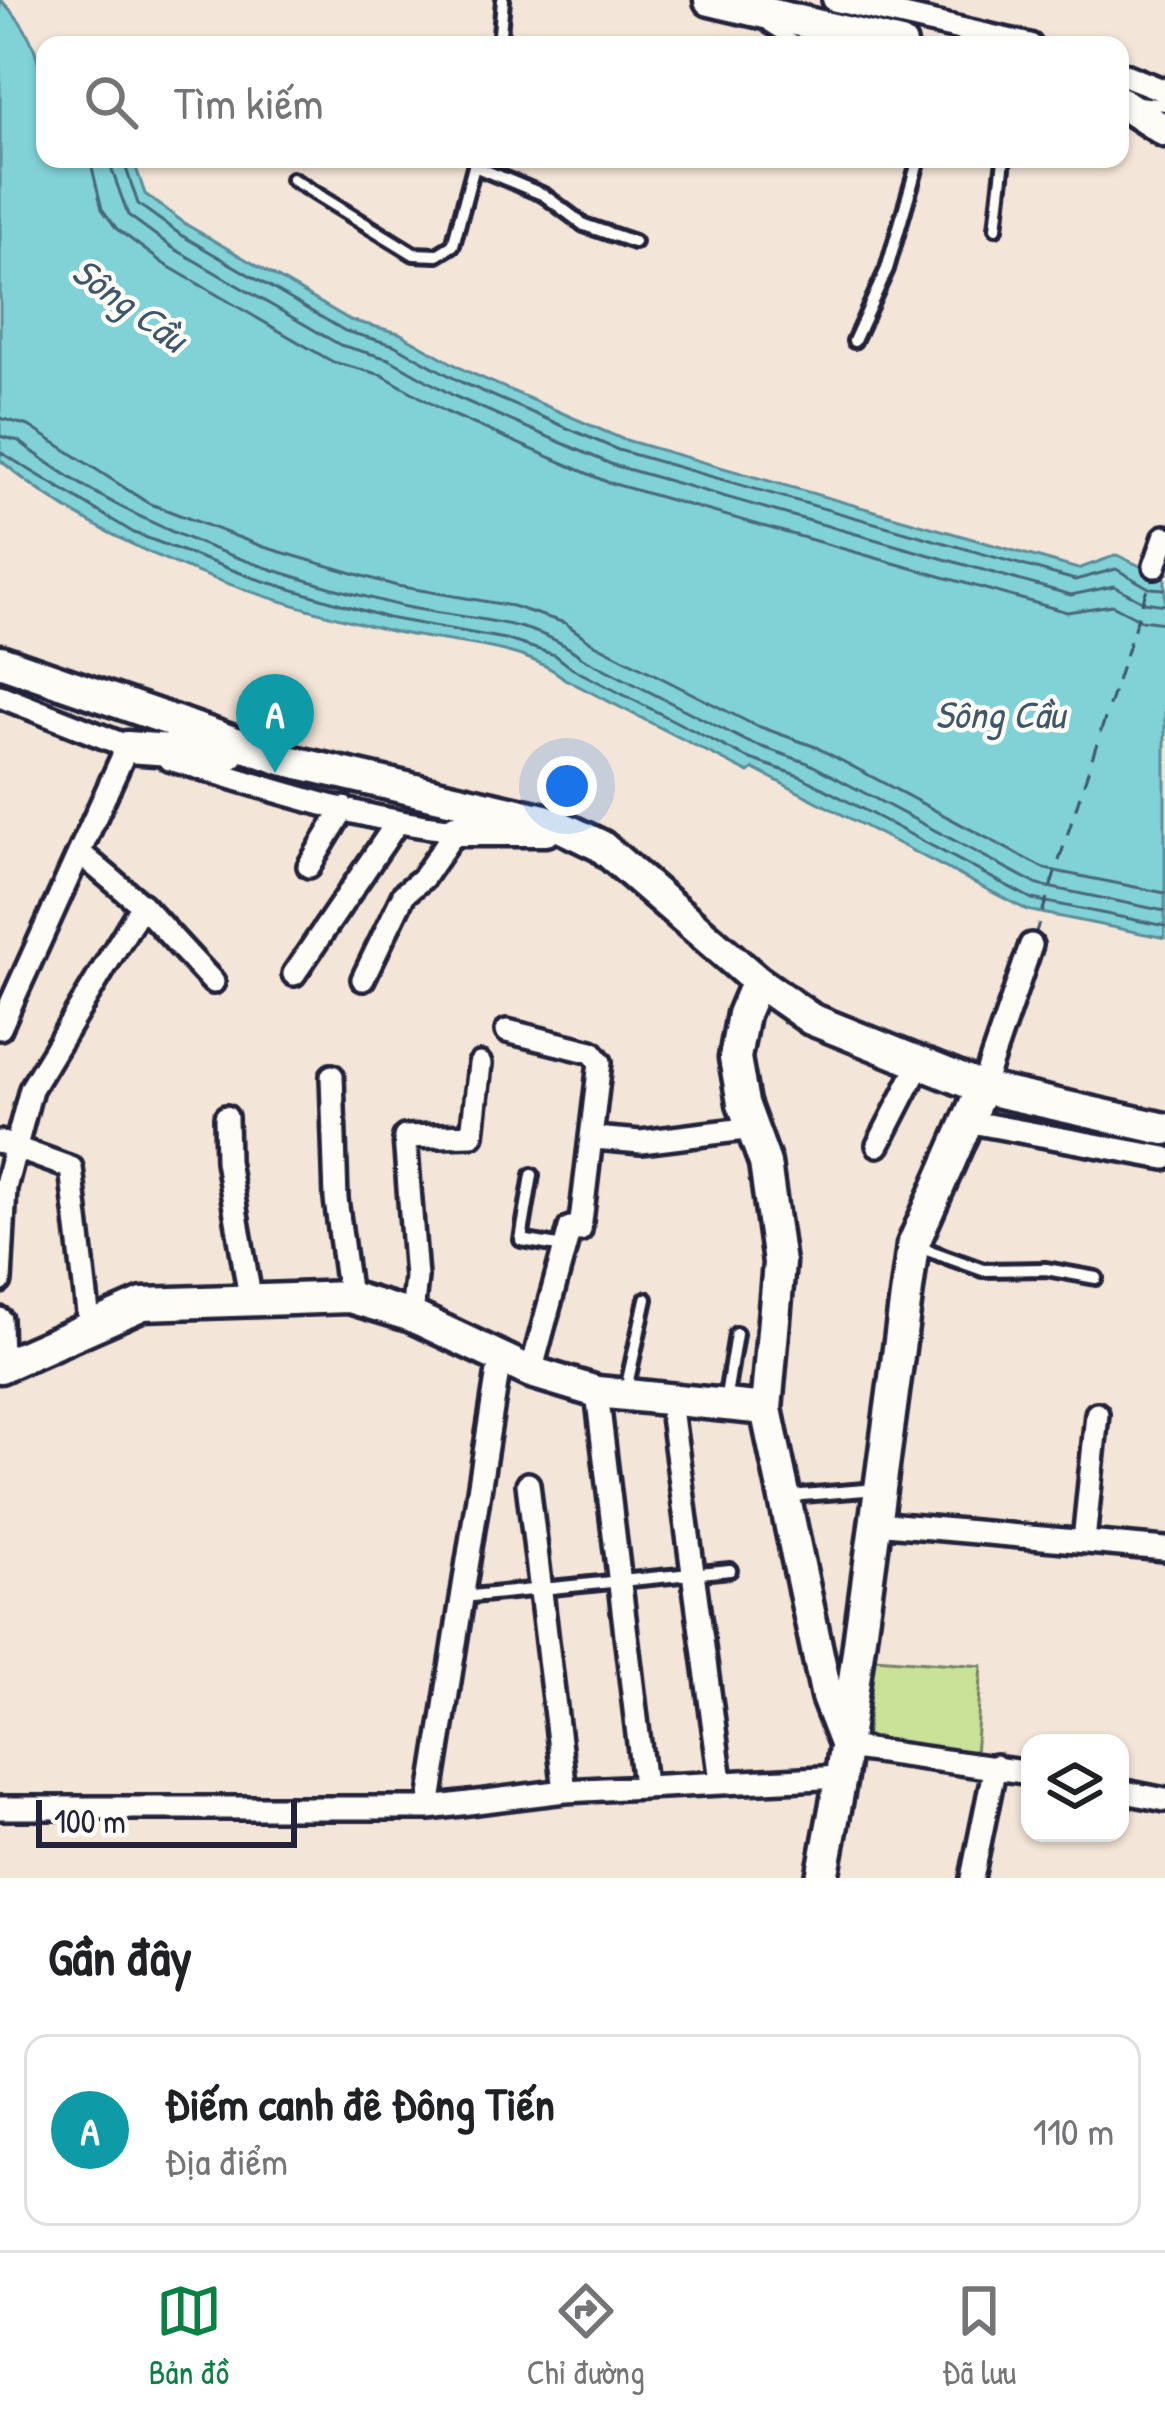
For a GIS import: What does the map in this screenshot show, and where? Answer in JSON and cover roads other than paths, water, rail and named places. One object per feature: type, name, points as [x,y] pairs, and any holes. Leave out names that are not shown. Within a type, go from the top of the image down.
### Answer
[{"type":"main road","points":[[710,0],[846,36]]},
{"type":"main road","points":[[1129,107],[1165,130]]},
{"type":"main road","points":[[0,661],[285,760],[530,816],[569,830],[601,846],[757,981],[812,1019],[982,1088],[1165,1129]]},
{"type":"main road","points":[[128,747],[285,760]]},
{"type":"main road","points":[[456,830],[569,830]]},
{"type":"main road","points":[[757,981],[743,1014],[735,1058],[771,1193],[779,1263],[766,1409],[844,1762]]},
{"type":"main road","points":[[822,1878],[844,1762],[913,1245],[982,1088]]},
{"type":"main road","points":[[1,1367],[143,1304],[250,1297],[350,1298],[412,1316],[531,1372],[610,1395],[766,1409]]},
{"type":"street","points":[[834,0],[991,36]]},
{"type":"street","points":[[1129,77],[1165,91]]},
{"type":"street","points":[[1155,566],[1165,537]]},
{"type":"street","points":[[0,696],[128,747],[304,802],[396,824],[456,830],[423,878],[404,895],[363,980]]},
{"type":"street","points":[[0,1028],[128,747]]},
{"type":"street","points":[[309,866],[344,808]]},
{"type":"street","points":[[294,974],[396,824]]},
{"type":"street","points":[[81,854],[142,905],[213,982]]},
{"type":"street","points":[[0,1281],[7,1146],[31,1089],[142,905]]},
{"type":"street","points":[[982,1088],[1031,945]]},
{"type":"street","points":[[507,1031],[592,1052],[600,1061],[580,1230],[569,1228],[531,1372]]},
{"type":"street","points":[[412,1316],[416,1277],[405,1137],[472,1135],[480,1064]]},
{"type":"street","points":[[878,1145],[920,1065]]},
{"type":"street","points":[[332,1076],[334,1177],[350,1298]]},
{"type":"street","points":[[226,1118],[227,1161],[250,1297]]},
{"type":"street","points":[[966,1121],[1165,1158]]},
{"type":"street","points":[[594,1138],[641,1142],[753,1128]]},
{"type":"street","points":[[7,1146],[71,1168],[90,1330]]},
{"type":"street","points":[[0,1318],[1,1367]]},
{"type":"street","points":[[429,1808],[500,1358]]},
{"type":"street","points":[[610,1395],[618,1580],[644,1785]]},
{"type":"street","points":[[670,1401],[721,1781]]},
{"type":"street","points":[[1084,1541],[1097,1414]]},
{"type":"street","points":[[528,1484],[565,1791]]},
{"type":"street","points":[[875,1523],[1165,1549]]},
{"type":"street","points":[[0,1808],[429,1808],[565,1791],[721,1781],[844,1762],[995,1766],[1021,1771]]},
{"type":"street","points":[[972,1878],[995,1766]]},
{"type":"street","points":[[1129,1793],[1165,1800]]},
{"type":"lane","points":[[500,36],[502,0]]},
{"type":"lane","points":[[740,8],[785,36]]},
{"type":"lane","points":[[1129,102],[1165,105]]},
{"type":"lane","points":[[292,179],[414,254],[437,255],[453,245],[474,168]]},
{"type":"lane","points":[[486,168],[538,192],[579,223],[634,242]]},
{"type":"lane","points":[[854,341],[890,260],[916,168]]},
{"type":"lane","points":[[996,228],[1003,168]]},
{"type":"lane","points":[[532,1175],[520,1240],[567,1247]]},
{"type":"lane","points":[[913,1245],[983,1270],[1046,1269],[1096,1277]]},
{"type":"lane","points":[[610,1395],[646,1299]]},
{"type":"lane","points":[[724,1405],[736,1334]]},
{"type":"lane","points":[[786,1496],[880,1489]]},
{"type":"lane","points":[[459,1597],[730,1570]]},
{"type":"water","name":"Sông Cầu","points":[[0,0],[16,16],[36,53],[36,168],[136,168],[145,194],[187,225],[350,320],[399,333],[466,371],[622,439],[1078,569],[1117,555],[1165,578],[1165,938],[1027,910],[528,658],[340,618],[185,568],[87,521],[0,460]]},
{"type":"place","name":"Điếm canh đê Đông Tiến","points":[[275,773]]}]
